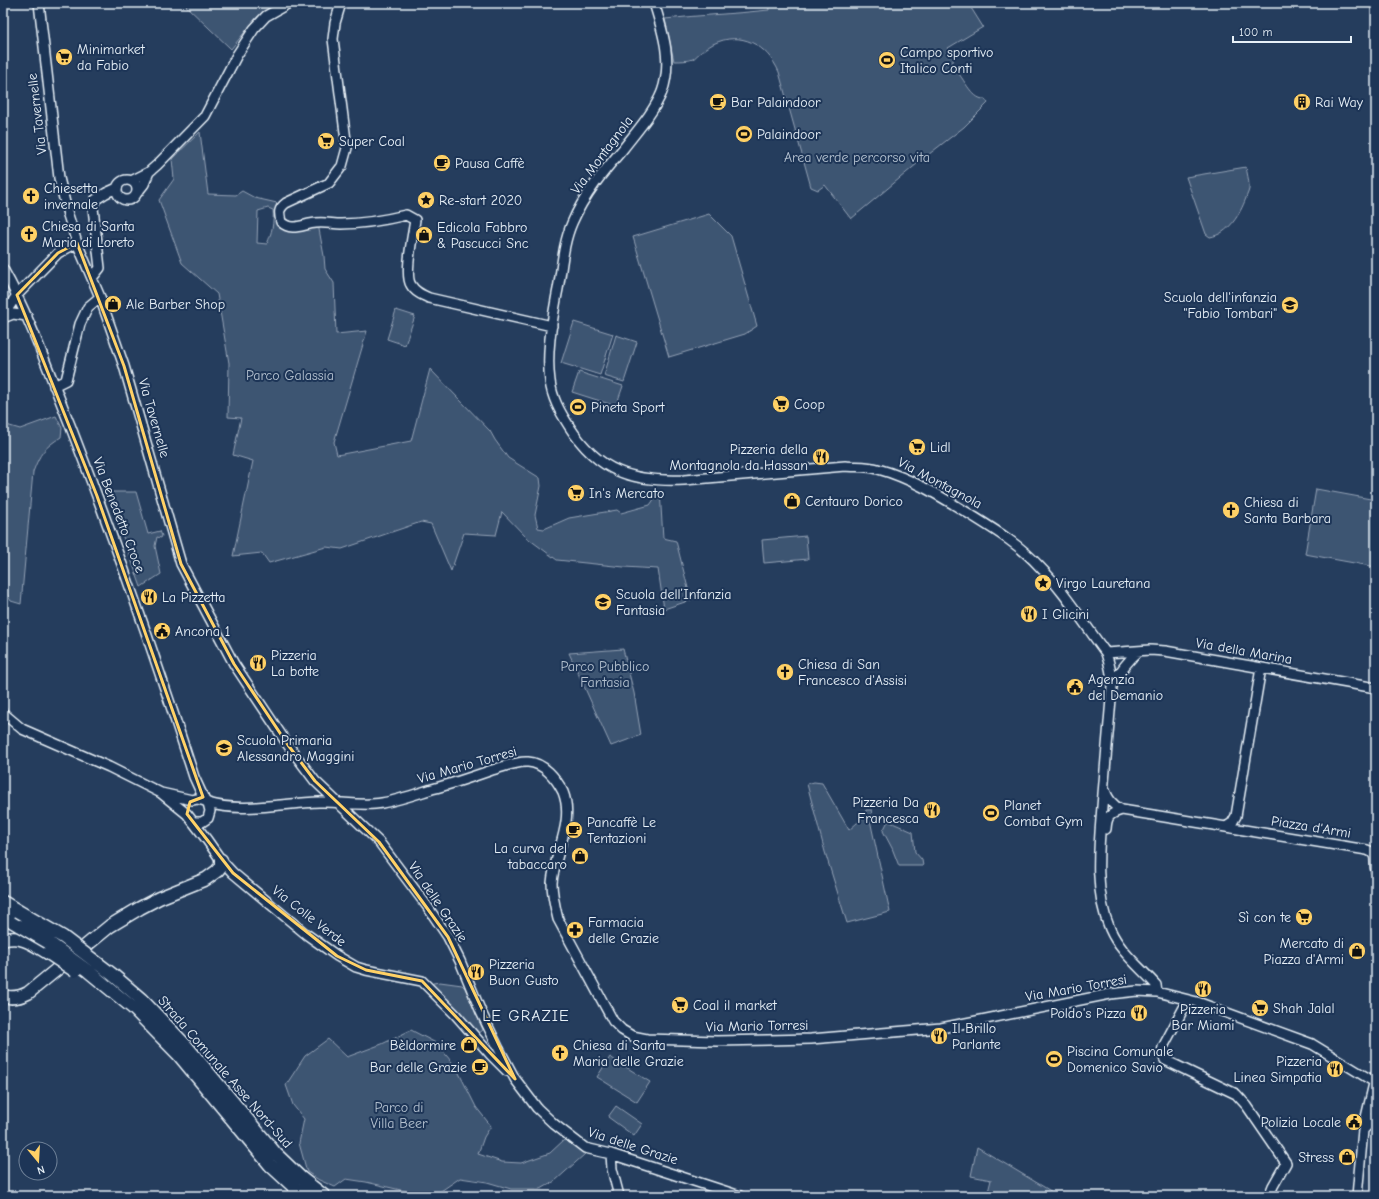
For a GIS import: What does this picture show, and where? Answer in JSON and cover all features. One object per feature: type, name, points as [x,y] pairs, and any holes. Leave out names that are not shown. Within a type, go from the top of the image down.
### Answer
[{"type":"highway","points":[[3,996],[13,998],[28,993],[110,926],[146,904],[206,879],[218,871],[221,866],[221,860]]},
{"type":"highway","name":"Strada Comunale Asse Nord-Sud","points":[[3,902],[63,937],[113,975],[141,999],[188,1048],[276,1154],[306,1196]]},
{"type":"highway","name":"Strada Comunale Asse Nord-Sud","points":[[3,916],[51,944],[123,1000],[178,1054],[270,1165],[298,1183],[324,1196]]},
{"type":"highway","points":[[3,940],[16,937],[26,940],[123,1000]]},
{"type":"street","name":"Via Tavernelle","points":[[39,3],[59,178],[68,215],[77,243],[100,298],[124,366],[181,564],[234,664],[247,684],[288,745],[315,781],[337,802]]},
{"type":"street","points":[[92,278],[100,268],[94,200],[117,188],[122,181],[131,181],[149,172],[205,116],[237,55],[254,29],[266,16],[289,3]]},
{"type":"street","name":"Via Montagnola","points":[[654,3],[662,27],[667,52],[666,72],[662,92],[645,122],[589,191],[572,224],[563,252],[552,326],[549,367],[550,383],[560,412],[574,434],[596,458],[614,470],[639,479],[664,481],[845,466],[869,467],[888,472],[920,486],[954,504],[998,532],[1039,565],[1059,589],[1106,653],[1112,676],[1112,687],[1100,829],[1099,885],[1110,929],[1120,946],[1156,985],[1157,992]]},
{"type":"street","points":[[340,4],[334,23],[333,39],[347,148],[342,166],[328,183],[281,206],[281,222],[286,227],[296,227],[317,222],[342,224],[383,220],[406,215],[416,220],[408,270],[410,284],[415,290],[429,298],[552,326]]},
{"type":"street","points":[[117,188],[120,197],[126,200],[132,199],[144,184],[149,172]]},
{"type":"street","points":[[131,181],[136,186],[137,193]]},
{"type":"street","points":[[3,317],[17,295],[58,253],[77,243]]},
{"type":"street","name":"Via Benedetto Croce","points":[[3,269],[27,316],[128,579],[194,777],[206,802]]},
{"type":"street","points":[[54,386],[66,380],[80,324],[88,307],[100,298]]},
{"type":"street","points":[[3,317],[13,314],[27,316]]},
{"type":"street","name":"Via della Marina","points":[[1106,653],[1139,652],[1150,650],[1165,651],[1376,688]]},
{"type":"street","points":[[1112,687],[1119,672],[1128,661],[1139,652]]},
{"type":"street","points":[[1226,827],[1232,824],[1236,816],[1261,668]]},
{"type":"street","name":"Via Colle Verde","points":[[6,716],[22,729],[109,766],[161,793],[190,818],[208,840],[221,860],[233,873],[306,934],[337,956],[356,967],[422,981],[455,1014],[515,1080]]},
{"type":"street","name":"Via Mario Torresi","points":[[206,802],[232,808],[319,802],[361,804],[382,803],[434,789],[519,762],[533,763],[545,769],[560,786],[566,800],[567,808],[566,823],[552,882],[554,904],[558,919],[613,1021],[622,1030],[632,1036],[647,1039],[811,1040],[941,1028],[1110,994],[1137,991],[1157,992],[1188,1000],[1312,1044],[1376,1080]]},
{"type":"street","name":"Via Benedetto Croce","points":[[193,800],[194,777]]},
{"type":"street","points":[[1104,787],[1111,803],[1115,807],[1122,810]]},
{"type":"street","name":"Via Colle Verde","points":[[161,793],[193,800],[201,799],[206,802]]},
{"type":"street","points":[[193,800],[187,806],[190,818],[199,823],[208,818],[210,810],[206,802]]},
{"type":"street","name":"Via delle Grazie","points":[[337,802],[379,842],[427,906],[448,937],[460,961],[481,1012],[515,1080],[535,1105],[554,1124],[585,1148],[611,1154],[740,1196]]},
{"type":"street","name":"Via Montagnola","points":[[1100,862],[1105,857],[1107,820],[1114,812],[1122,810]]},
{"type":"street","name":"Piazza d'Armi","points":[[1122,810],[1367,850],[1372,852],[1376,858],[1376,871]]},
{"type":"street","points":[[1188,1000],[1163,1047],[1162,1053],[1165,1060],[1236,1094],[1248,1106],[1286,1164],[1273,1186],[1270,1196]]},
{"type":"street","points":[[1357,1196],[1363,1130],[1376,1080]]},
{"type":"street","points":[[1363,1130],[1376,1117]]},
{"type":"street","points":[[611,1154],[612,1169],[619,1196]]},
{"type":"highlighted area","points":[[77,243],[124,366],[181,564],[234,664],[288,745],[315,781],[379,842],[448,937],[515,1079],[422,981],[366,970],[337,956],[233,873],[187,814],[190,802],[203,797],[97,496],[17,295],[58,253]]},
{"type":"green space","points":[[185,3],[275,3],[257,17],[231,49],[186,6]]},
{"type":"green space","name":"Area verde percorso vita","points":[[768,3],[968,3],[983,27],[948,48],[954,56],[952,66],[975,96],[985,99],[988,103],[964,127],[924,158],[851,219],[825,185],[818,190],[811,187],[779,72],[768,54],[752,43],[733,39],[723,40],[711,45],[693,59],[686,61],[674,61],[665,19],[769,10]]},
{"type":"green space","name":"Parco Galassia","points":[[200,132],[208,194],[236,195],[242,191],[255,198],[277,203],[275,210],[279,225],[318,224],[325,269],[334,283],[336,334],[367,331],[334,442],[337,455],[411,441],[430,369],[490,431],[508,458],[540,478],[541,486],[535,515],[538,528],[544,529],[569,518],[617,510],[621,513],[650,505],[660,491],[663,538],[676,541],[691,600],[664,609],[658,569],[557,560],[526,537],[502,512],[496,535],[464,533],[451,571],[431,524],[421,522],[342,549],[326,547],[269,563],[262,553],[233,556],[253,461],[233,455],[241,418],[228,417],[229,363],[217,294],[182,263],[159,200],[174,179],[172,159]],"holes":[[[268,208],[273,210],[272,227],[267,244],[257,243],[258,211]]]},
{"type":"green space","points":[[1246,167],[1249,189],[1241,210],[1228,228],[1217,235],[1210,237],[1206,234],[1186,177]]},
{"type":"green space","points":[[709,214],[731,236],[757,326],[745,334],[669,357],[633,237]]},
{"type":"green space","points":[[396,310],[415,316],[405,345],[387,339]]},
{"type":"green space","points":[[574,322],[613,334],[600,375],[561,363]]},
{"type":"green space","points":[[616,335],[637,342],[624,382],[604,376]]},
{"type":"green space","points":[[579,372],[623,386],[616,406],[572,392]]},
{"type":"green space","points":[[56,416],[62,428],[61,437],[50,444],[43,452],[33,472],[21,604],[11,601],[3,588],[3,424],[20,429]]},
{"type":"green space","points":[[1316,489],[1376,500],[1376,567],[1305,554]]},
{"type":"green space","points":[[107,492],[136,492],[148,534],[160,531],[162,536],[161,538],[157,537],[155,546],[161,574],[141,587]]},
{"type":"green space","points":[[806,536],[808,559],[764,563],[762,540]]},
{"type":"green space","name":"Parco Pubblico Fantasia","points":[[623,649],[634,693],[641,735],[611,746],[569,653]]},
{"type":"green space","points":[[814,782],[822,783],[849,830],[865,816],[866,810],[872,810],[870,820],[890,912],[847,923],[825,852],[807,784]]},
{"type":"green space","points":[[888,821],[913,832],[915,852],[922,860],[923,866],[899,866],[883,831]]},
{"type":"green space","points":[[440,982],[462,985],[465,988],[483,1030],[478,1034],[432,985],[433,983]]},
{"type":"green space","name":"Parco di Villa Beer","points":[[411,1030],[436,1043],[456,1067],[476,1107],[491,1126],[484,1137],[478,1154],[502,1162],[521,1163],[550,1153],[565,1139],[585,1154],[555,1181],[541,1189],[511,1189],[487,1182],[460,1178],[438,1193],[418,1194],[346,1179],[335,1187],[319,1180],[307,1172],[299,1143],[304,1119],[293,1105],[286,1085],[305,1056],[328,1039],[347,1057],[382,1044]]},
{"type":"green space","points":[[610,1057],[650,1082],[637,1102],[597,1077]]},
{"type":"green space","points":[[616,1106],[642,1124],[634,1136],[608,1117]]},
{"type":"green space","points":[[977,1147],[1059,1196],[987,1196],[991,1180],[971,1176]]},
{"type":"place","name":"Minimarket da Fabio","points":[[64,57]]},
{"type":"place","name":"Campo sportivo Italico Conti","points":[[887,60]]},
{"type":"place","name":"Bar Palaindoor","points":[[718,102]]},
{"type":"place","name":"Rai Way","points":[[1302,102]]},
{"type":"place","name":"Palaindoor","points":[[744,134]]},
{"type":"place","name":"Super Coal","points":[[326,141]]},
{"type":"place","name":"Pausa Caffè","points":[[442,163]]},
{"type":"place","name":"Chiesetta invernale","points":[[31,196]]},
{"type":"place","name":"Re-start 2020","points":[[426,200]]},
{"type":"place","name":"Chiesa di Santa Maria di Loreto","points":[[29,234]]},
{"type":"place","name":"Edicola Fabbro & Pascucci Snc","points":[[424,235]]},
{"type":"place","name":"Ale Barber Shop","points":[[113,304]]},
{"type":"place","name":"Scuola dell'infanzia \"Fabio Tombari\"","points":[[1290,305]]},
{"type":"place","name":"Coop","points":[[781,404]]},
{"type":"place","name":"Pineta Sport","points":[[578,407]]},
{"type":"place","name":"Lidl","points":[[917,447]]},
{"type":"place","name":"Pizzeria della Montagnola da Hassan","points":[[821,457]]},
{"type":"place","name":"In's Mercato","points":[[576,493]]},
{"type":"place","name":"Centauro Dorico","points":[[792,501]]},
{"type":"place","name":"Chiesa di Santa Barbara","points":[[1231,510]]},
{"type":"place","name":"Virgo Lauretana","points":[[1043,583]]},
{"type":"place","name":"La Pizzetta","points":[[149,597]]},
{"type":"place","name":"Scuola dell’Infanzia Fantasia","points":[[603,602]]},
{"type":"place","name":"I Glicini","points":[[1029,614]]},
{"type":"place","name":"Ancona 1","points":[[162,631]]},
{"type":"place","name":"Pizzeria La botte","points":[[258,663]]},
{"type":"place","name":"Chiesa di San Francesco d'Assisi","points":[[785,672]]},
{"type":"place","name":"Agenzia del Demanio","points":[[1075,687]]},
{"type":"place","name":"Scuola Primaria Alessandro Maggini","points":[[224,748]]},
{"type":"place","name":"Pizzeria Da Francesca","points":[[932,810]]},
{"type":"place","name":"Planet Combat Gym","points":[[991,813]]},
{"type":"place","name":"Pancaffè Le Tentazioni","points":[[574,830]]},
{"type":"place","name":"La curva del tabaccaro","points":[[580,856]]},
{"type":"place","name":"Sì con te","points":[[1304,917]]},
{"type":"place","name":"Farmacia delle Grazie","points":[[575,930]]},
{"type":"place","name":"Mercato di Piazza d'Armi","points":[[1357,951]]},
{"type":"place","name":"Pizzeria Buon Gusto","points":[[476,972]]},
{"type":"place","name":"Pizzeria Bar Miami","points":[[1203,989]]},
{"type":"place","name":"Coal il market","points":[[680,1005]]},
{"type":"place","name":"Shah Jalal","points":[[1260,1008]]},
{"type":"place","name":"Poldo's Pizza","points":[[1139,1013]]},
{"type":"place","name":"Il Brillo Parlante","points":[[939,1036]]},
{"type":"place","name":"Bèldormire","points":[[469,1045]]},
{"type":"place","name":"Chiesa di Santa Maria delle Grazie","points":[[560,1053]]},
{"type":"place","name":"Piscina Comunale Domenico Savio","points":[[1054,1059]]},
{"type":"place","name":"Bar delle Grazie","points":[[480,1067]]},
{"type":"place","name":"Pizzeria Linea Simpatia","points":[[1335,1069]]},
{"type":"place","name":"Polizia Locale","points":[[1354,1122]]},
{"type":"place","name":"Stress","points":[[1347,1157]]},
{"type":"district","name":"LE GRAZIE","points":[[526,1016]]}]
